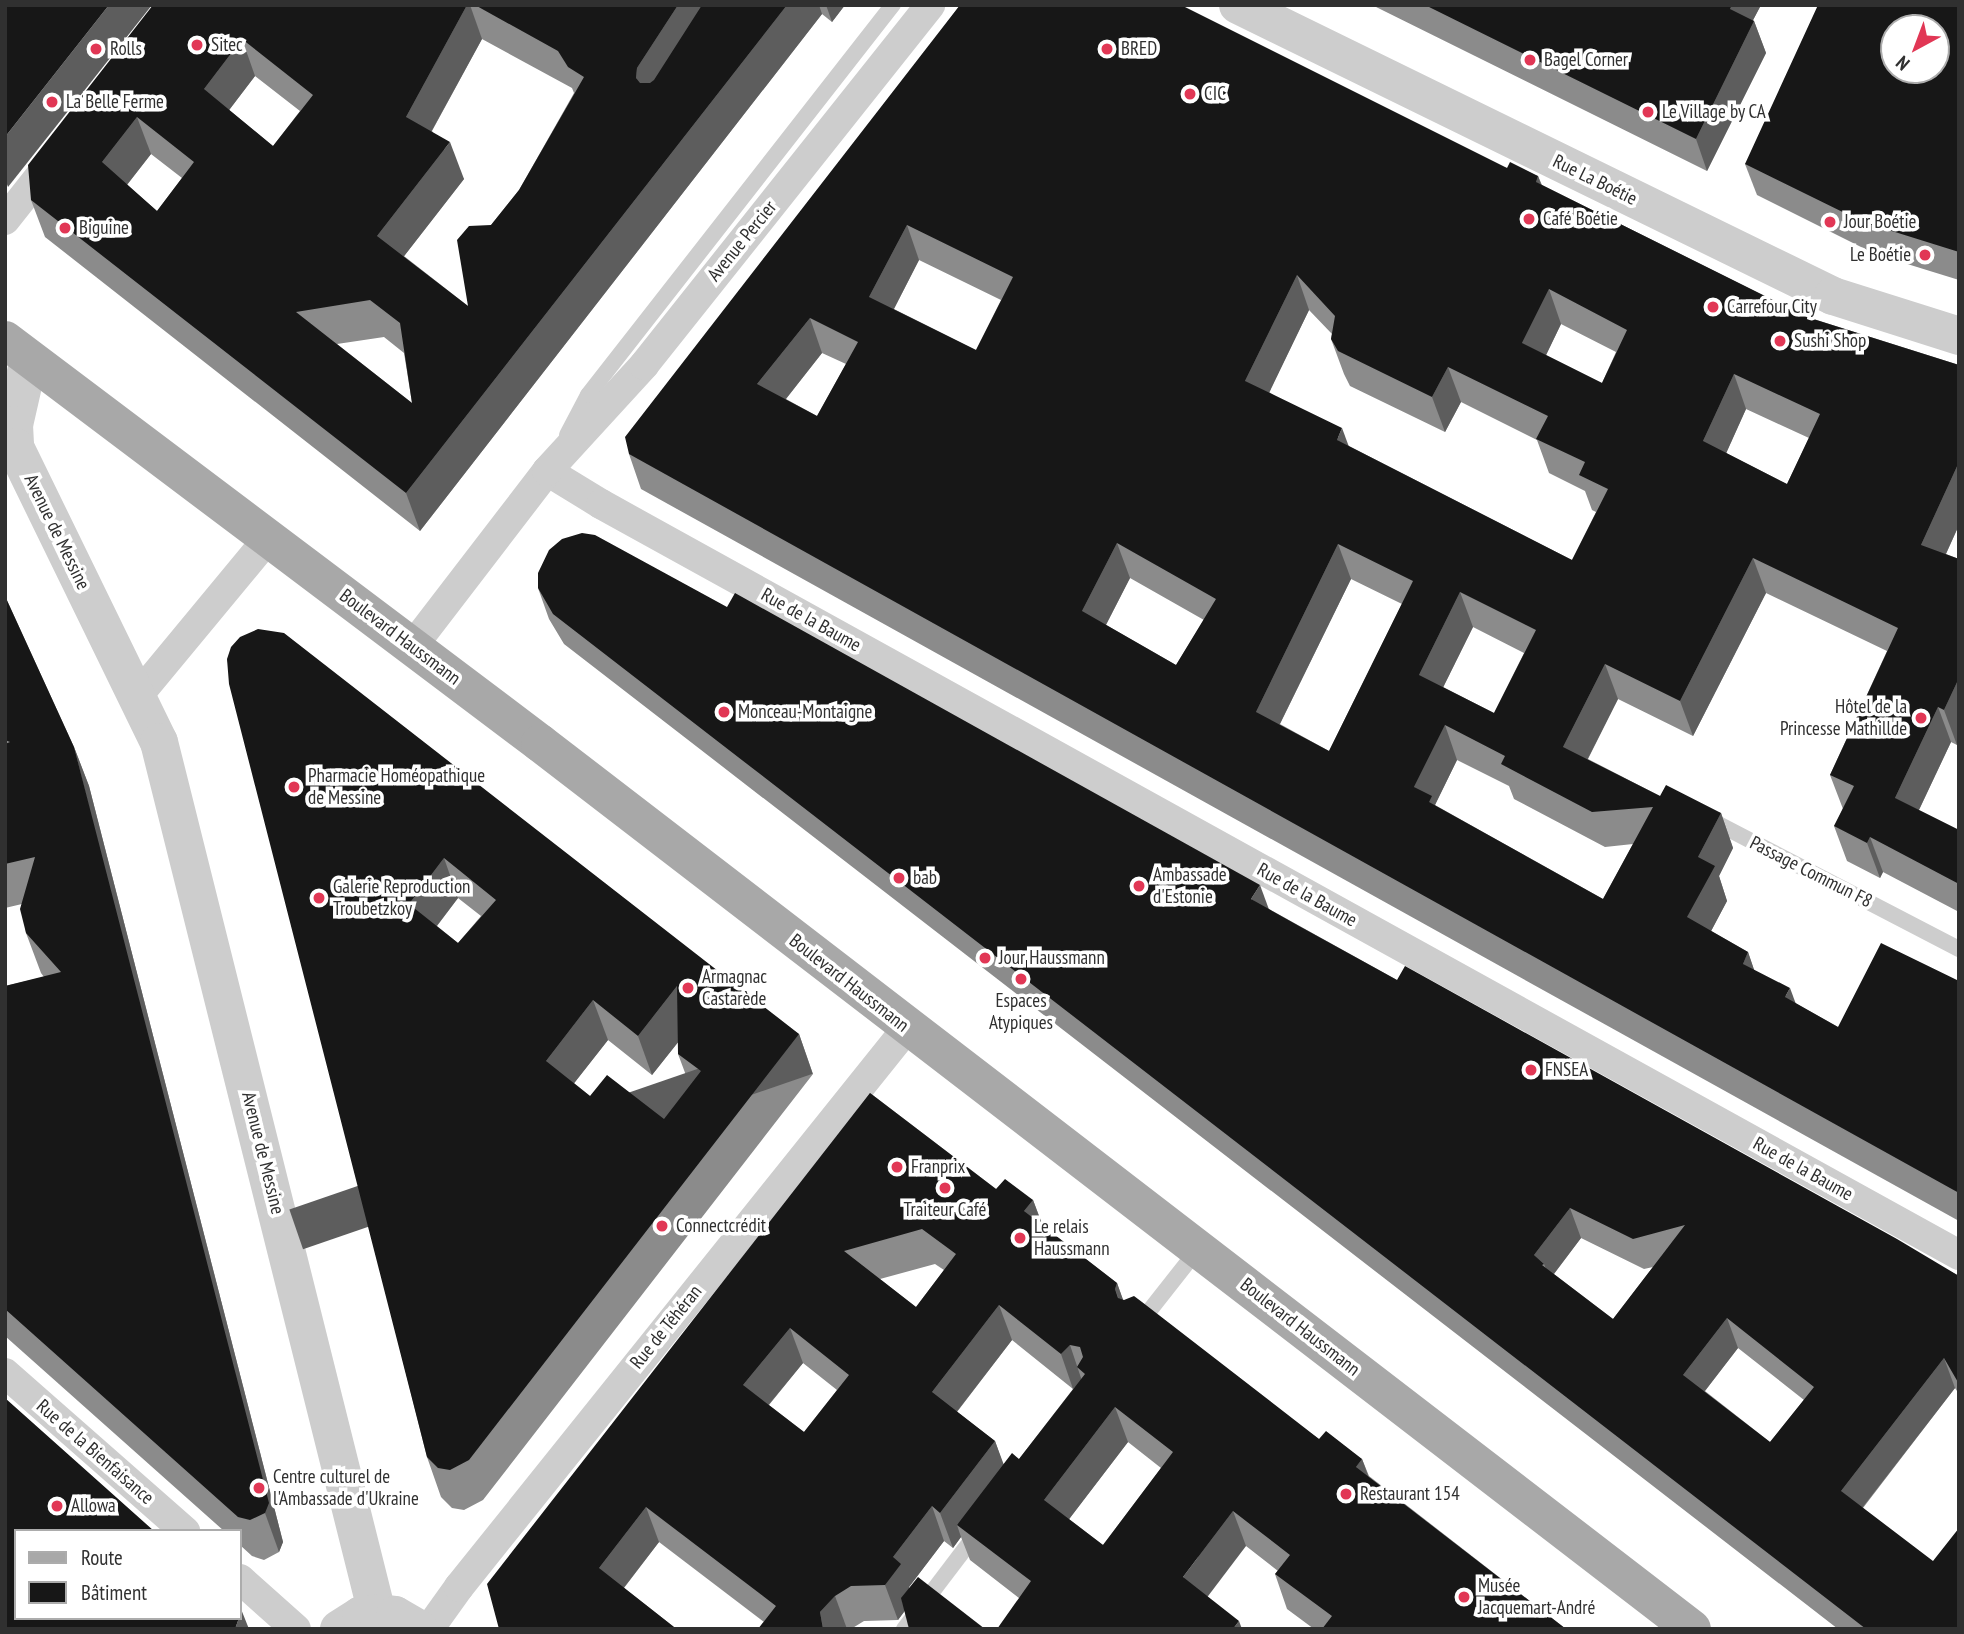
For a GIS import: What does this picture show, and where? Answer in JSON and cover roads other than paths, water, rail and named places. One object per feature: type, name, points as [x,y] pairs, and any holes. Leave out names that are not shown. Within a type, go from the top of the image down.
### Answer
[{"type":"main road","name":"Boulevard Haussmann","points":[[17,350],[412,646],[1692,1629]]},
{"type":"street","name":"Avenue Percier","points":[[412,646],[547,471],[643,365],[930,5]]},
{"type":"street","name":"Rue La Boétie","points":[[1238,5],[1833,296],[1959,336]]},
{"type":"street","points":[[5,219],[73,134]]},
{"type":"street","name":"Avenue de Messine","points":[[17,350],[15,447],[159,742],[377,1613]]},
{"type":"street","name":"Rue de la Baume","points":[[547,471],[613,511],[1959,1255]]},
{"type":"street","points":[[136,698],[269,537]]},
{"type":"street","name":"Rue de Téhéran","points":[[429,1629],[468,1576],[907,1028]]},
{"type":"street","name":"Rue de la Bienfaisance","points":[[5,1373],[183,1529]]},
{"type":"street","points":[[242,1581],[296,1629]]},
{"type":"street","points":[[339,1629],[361,1615],[377,1613],[395,1615],[419,1629]]},
{"type":"lane","name":"Avenue Percier","points":[[547,471],[588,395],[893,5]]},
{"type":"lane","name":"Passage Commun F8","points":[[1688,808],[1959,949]]},
{"type":"lane","points":[[1138,1325],[1198,1249]]},
{"type":"lane","points":[[904,1629],[987,1520]]},
{"type":"place","name":"Sitec","points":[[197,45]]},
{"type":"place","name":"Rolls","points":[[96,49]]},
{"type":"place","name":"BRED","points":[[1107,49]]},
{"type":"place","name":"Bagel Corner","points":[[1530,60]]},
{"type":"place","name":"CIC","points":[[1190,94]]},
{"type":"place","name":"La Belle Ferme","points":[[52,102]]},
{"type":"place","name":"Le Village by CA","points":[[1648,112]]},
{"type":"place","name":"Café Boétie","points":[[1529,219]]},
{"type":"place","name":"Jour Boétie","points":[[1830,222]]},
{"type":"place","name":"Biguine","points":[[65,228]]},
{"type":"place","name":"Le Boétie","points":[[1925,255]]},
{"type":"place","name":"Carrefour City","points":[[1713,307]]},
{"type":"place","name":"Sushi Shop","points":[[1780,341]]},
{"type":"place","name":"Monceau-Montaigne","points":[[724,712]]},
{"type":"place","name":"Hôtel de la Princesse Mathillde","points":[[1921,718]]},
{"type":"place","name":"Pharmacie Homéopathique de Messine","points":[[294,787]]},
{"type":"place","name":"bab","points":[[899,878]]},
{"type":"place","name":"Ambassade d'Estonie","points":[[1139,886]]},
{"type":"place","name":"Galerie Reproduction Troubetzkoy","points":[[319,898]]},
{"type":"place","name":"Jour Haussmann","points":[[985,958]]},
{"type":"place","name":"Espaces Atypiques","points":[[1021,979]]},
{"type":"place","name":"Armagnac Castarède","points":[[688,988]]},
{"type":"place","name":"FNSEA","points":[[1531,1070]]},
{"type":"place","name":"Franprix","points":[[897,1167]]},
{"type":"place","name":"Traiteur Café","points":[[945,1188]]},
{"type":"place","name":"Connectcrédit","points":[[662,1226]]},
{"type":"place","name":"Le relais Haussmann","points":[[1020,1238]]},
{"type":"place","name":"Centre culturel de l'Ambassade d'Ukraine","points":[[259,1488]]},
{"type":"place","name":"Restaurant 154","points":[[1346,1494]]},
{"type":"place","name":"Allowa","points":[[57,1506]]},
{"type":"place","name":"Musée Jacquemart-André","points":[[1464,1597]]}]
